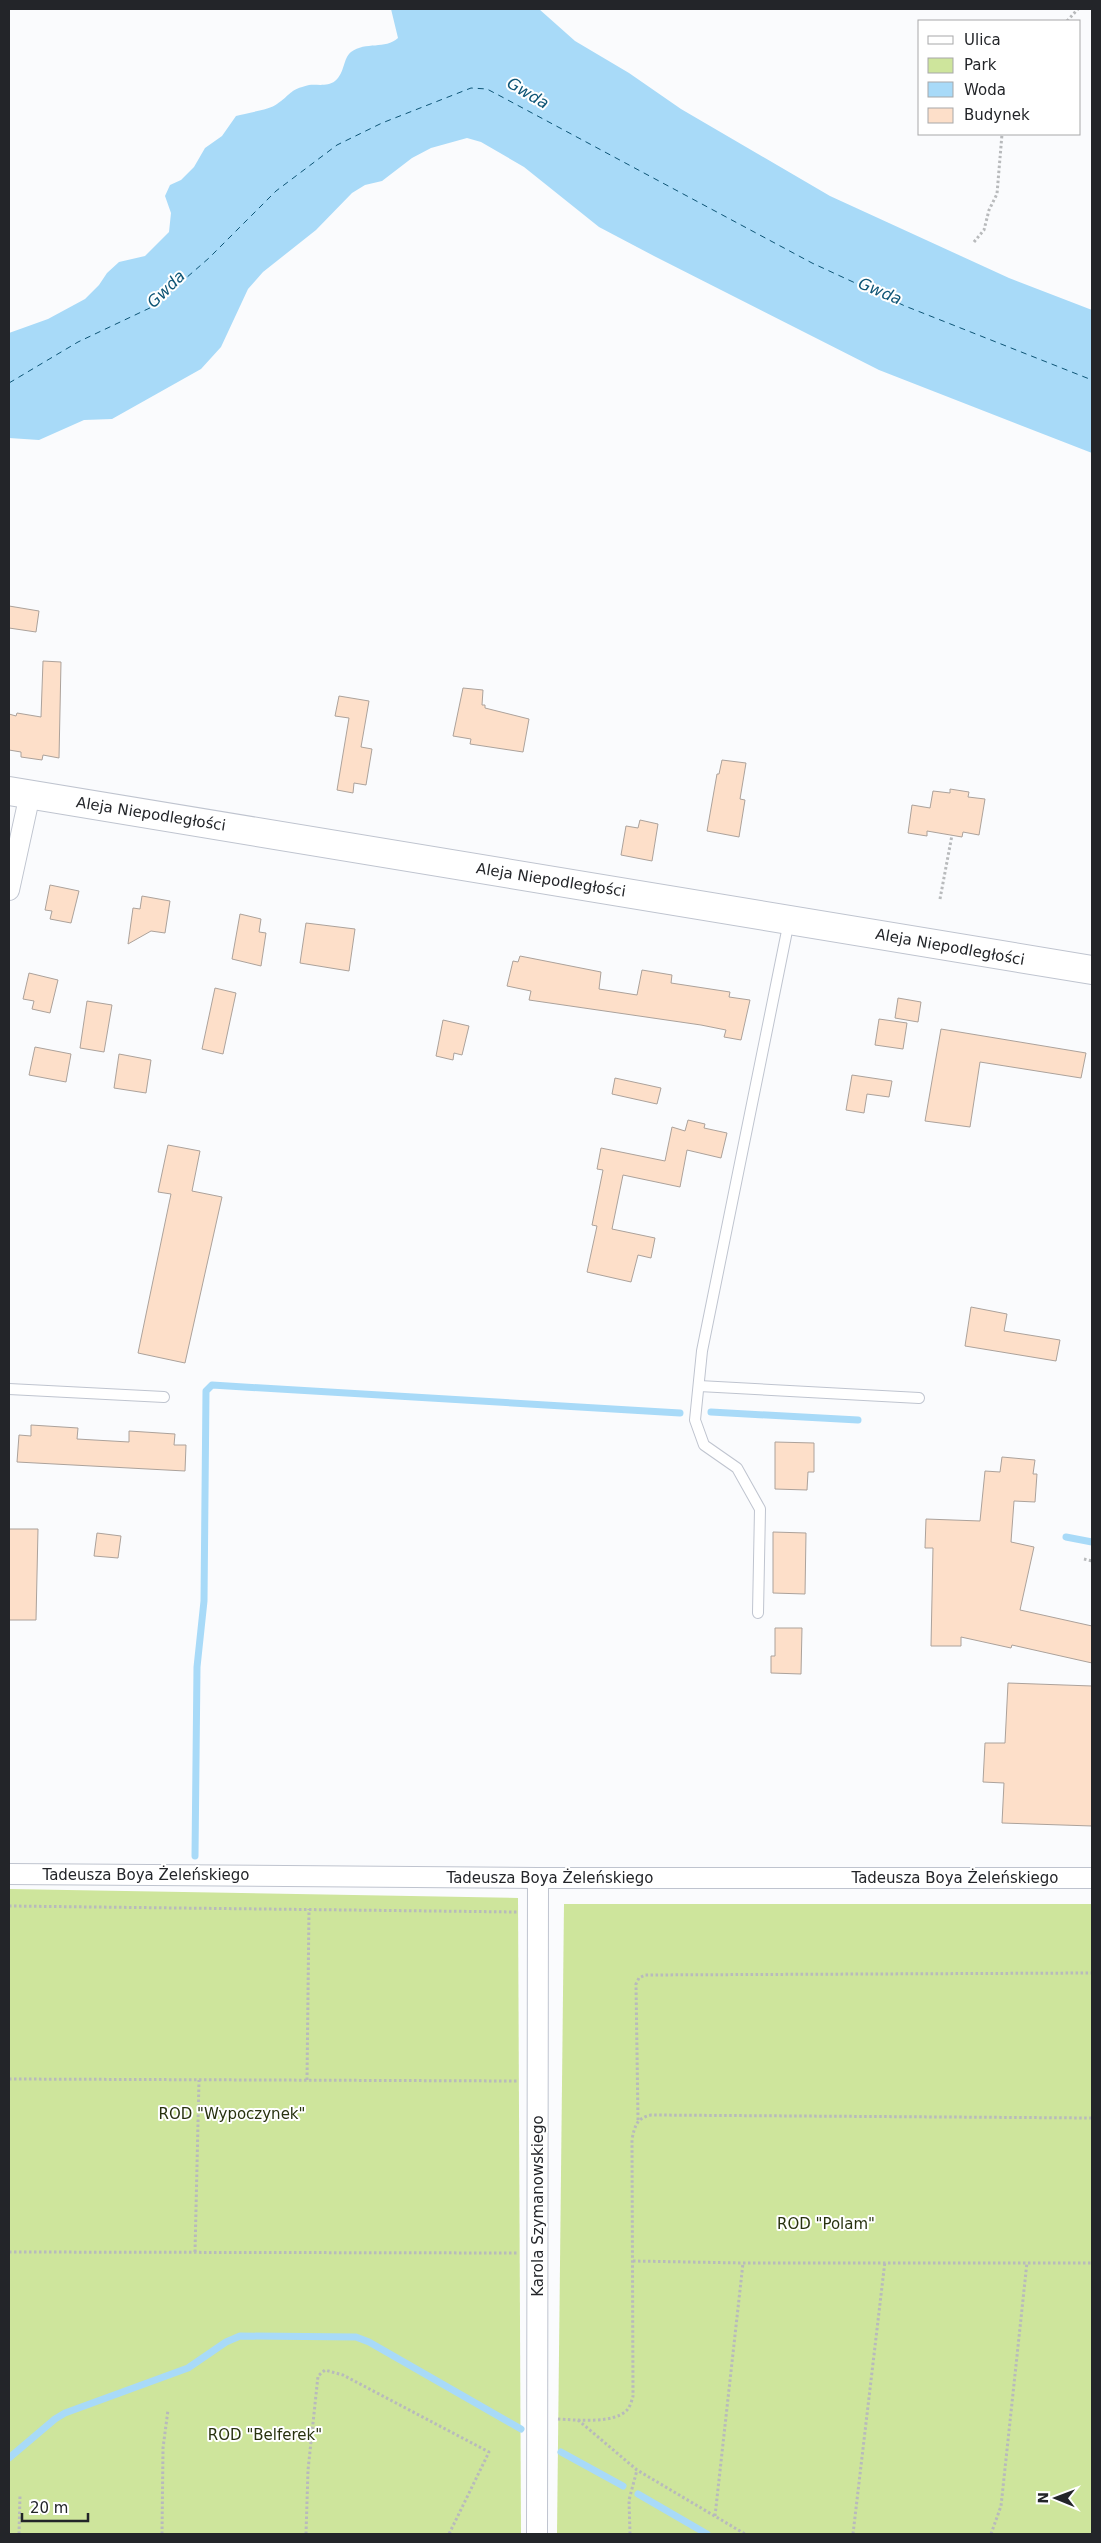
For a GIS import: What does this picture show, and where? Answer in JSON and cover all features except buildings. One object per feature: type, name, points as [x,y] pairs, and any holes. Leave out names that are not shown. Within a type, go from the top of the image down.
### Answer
[{"type":"street","points":[[9,890],[19,792]]},
{"type":"street","name":"Aleja Niepodległości","points":[[19,792],[1092,970]]},
{"type":"street","name":"Tadeusza Boya Żeleńskiego","points":[[9,1874],[538,1878],[1092,1878]]},
{"type":"street","name":"Karola Szymanowskiego","points":[[537,2534],[538,1878]]},
{"type":"lane","points":[[758,1613],[760,1509],[737,1468],[704,1444],[695,1420],[702,1351],[789,920]]},
{"type":"lane","points":[[698,1386],[919,1398]]},
{"type":"lane","points":[[9,1389],[164,1397]]},
{"type":"path","points":[[1067,20],[1078,9]]},
{"type":"path","points":[[974,242],[984,230],[989,210],[997,194],[1002,135]]},
{"type":"path","points":[[940,899],[952,835]]},
{"type":"path","points":[[1084,1559],[1092,1561]]},
{"type":"path","points":[[9,1906],[518,1912]]},
{"type":"path","points":[[306,2080],[309,1909]]},
{"type":"path","points":[[558,2419],[578,2420],[614,2417],[627,2410],[633,2396],[632,2139],[638,2121],[636,1984],[639,1978],[646,1975],[1092,1973]]},
{"type":"path","points":[[9,2079],[520,2080]]},
{"type":"path","points":[[195,2252],[200,2080]]},
{"type":"path","points":[[638,2121],[642,2117],[651,2115],[1092,2118]]},
{"type":"path","points":[[9,2252],[520,2253]]},
{"type":"path","points":[[633,2260],[743,2263],[885,2261],[1092,2263]]},
{"type":"path","points":[[853,2534],[885,2261]]},
{"type":"path","points":[[991,2534],[1001,2506],[1027,2262]]},
{"type":"path","points":[[715,2516],[743,2263]]},
{"type":"path","points":[[306,2534],[308,2470],[318,2376],[325,2370],[343,2375],[489,2452],[449,2534]]},
{"type":"path","points":[[162,2534],[164,2448],[168,2410]]},
{"type":"path","points":[[578,2420],[637,2470],[745,2534]]},
{"type":"path","points":[[630,2534],[629,2500],[637,2470]]},
{"type":"path","points":[[19,2534],[20,2495]]},
{"type":"green space","name":"ROD \"Wypoczynek\"","points":[[9,1889],[518,1898],[521,2534],[9,2534]]},
{"type":"green space","name":"ROD \"Polam\"","points":[[564,1904],[1092,1904],[1092,2534],[557,2534]]},
{"type":"water","name":"Gwda","points":[[391,9],[539,9],[575,41],[629,73],[681,109],[830,196],[1009,278],[1092,310],[1092,453],[879,370],[599,227],[524,167],[481,142],[467,138],[431,148],[412,158],[382,181],[365,185],[352,193],[316,230],[263,272],[248,289],[221,347],[201,369],[112,419],[84,420],[39,440],[9,438],[9,333],[48,319],[85,299],[119,262],[145,256],[169,232],[171,213],[165,196],[170,185],[181,180],[194,167],[205,148],[222,136],[236,116],[273,106],[293,91],[302,87],[332,83],[341,74],[351,52],[363,47],[393,42],[398,38]]},
{"type":"waterway","points":[[195,1856],[197,1667],[204,1601],[206,1391],[212,1385],[680,1413]]},
{"type":"waterway","points":[[711,1412],[858,1420]]},
{"type":"waterway","points":[[1066,1537],[1092,1542]]},
{"type":"waterway","points":[[9,2458],[55,2419],[65,2413],[188,2368],[226,2342],[240,2336],[356,2337],[369,2342],[521,2429]]},
{"type":"waterway","points":[[561,2452],[623,2486]]},
{"type":"waterway","points":[[638,2494],[707,2534]]},
{"type":"ferry route","points":[[9,383],[78,342],[154,306],[209,258],[276,191],[337,145],[382,123],[471,88],[487,89],[812,263],[905,306],[1092,380]]},
{"type":"park label","name":"ROD \"Belferek\"","points":[[265,2435]]}]
